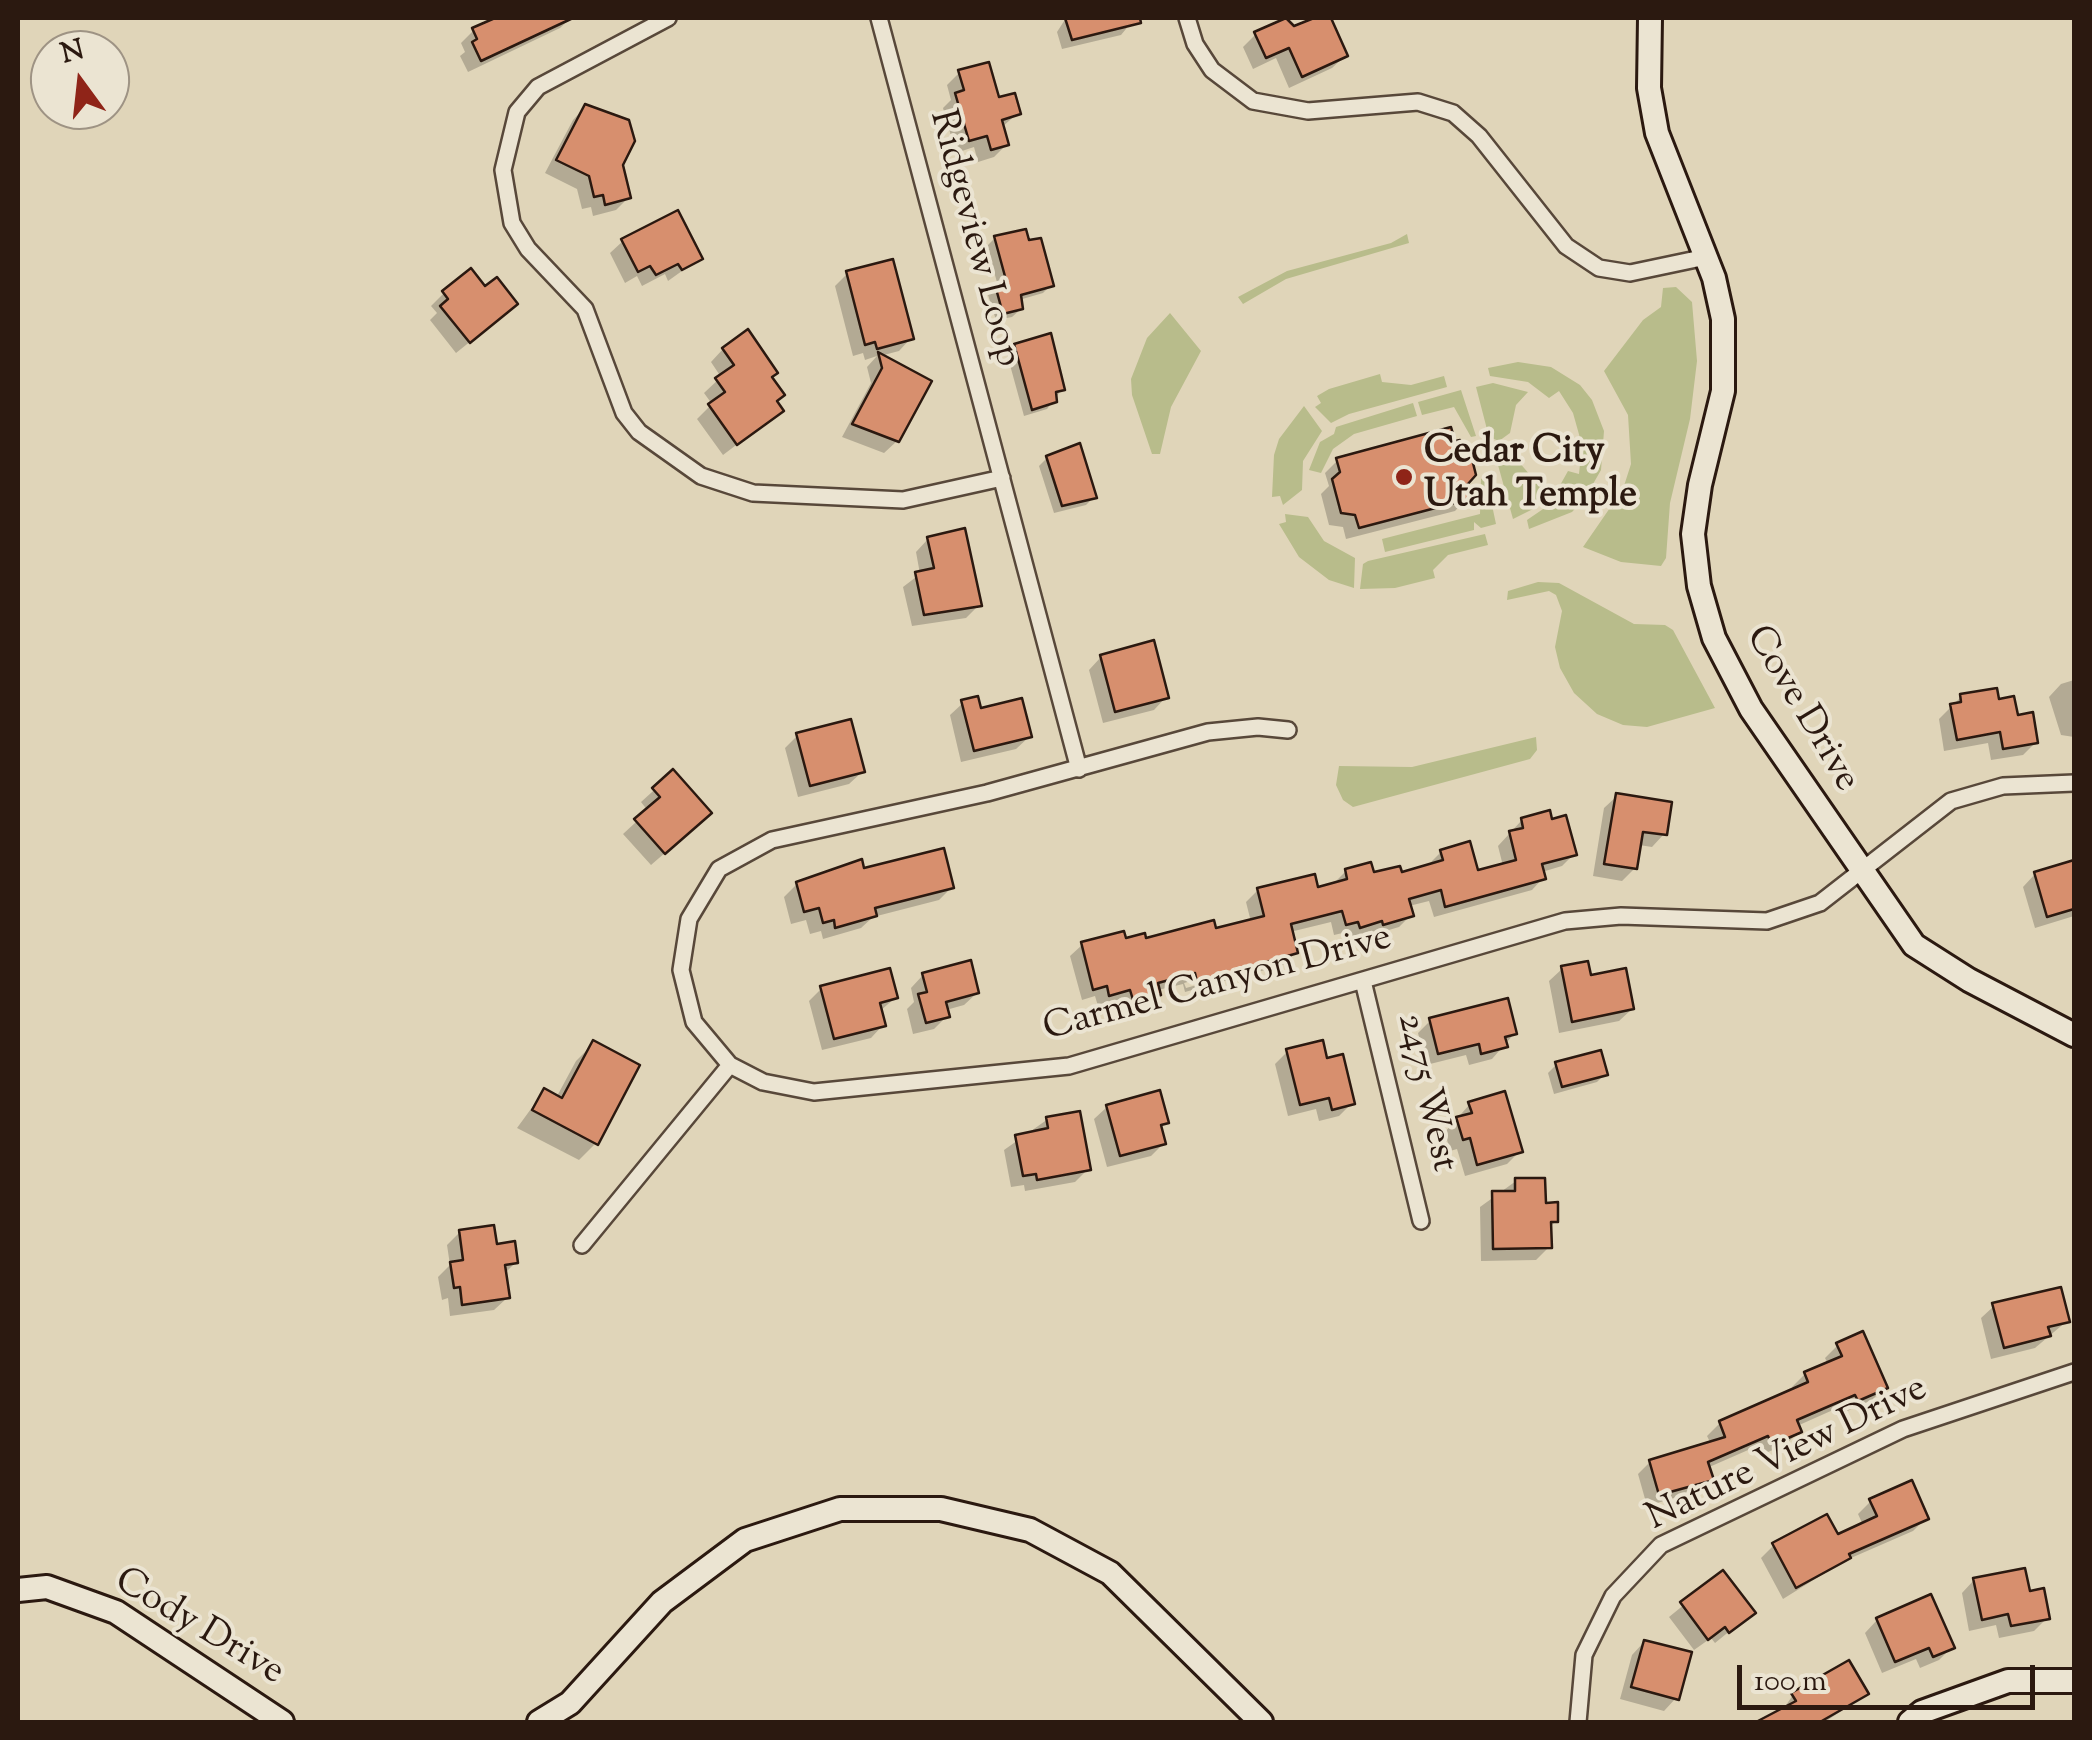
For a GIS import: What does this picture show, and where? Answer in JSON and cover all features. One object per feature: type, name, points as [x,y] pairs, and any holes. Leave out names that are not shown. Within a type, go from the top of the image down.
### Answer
[{"type":"street","points":[[668,18],[538,86],[517,112],[503,170],[512,223],[528,249],[585,309],[624,413],[639,432],[701,476],[754,493],[903,500],[1002,478]]},
{"type":"street","name":"Ridgeview Loop","points":[[879,18],[1079,769]]},
{"type":"street","points":[[1187,18],[1196,44],[1212,70],[1253,102],[1308,111],[1418,102],[1453,113],[1479,136],[1566,246],[1599,268],[1630,274],[1706,257]]},
{"type":"street","name":"Cove Drive","points":[[1650,18],[1648,76],[1657,133],[1706,257],[1724,319],[1726,365],[1695,510],[1694,559],[1704,605],[1737,686],[1914,945],[1969,980],[2074,1036]]},
{"type":"street","name":"Carmel Canyon Drive","points":[[1288,730],[1258,727],[1208,732],[1079,769],[772,840],[720,869],[689,919],[681,970],[694,1022],[730,1065],[763,1082],[814,1092],[1069,1066],[1565,921],[1621,916],[1768,922],[1820,903],[1952,801],[2004,786],[2074,783]]},
{"type":"street","name":"2475 West","points":[[1363,981],[1421,1222]]},
{"type":"street","points":[[582,1245],[730,1065]]},
{"type":"street","name":"Nature View Drive","points":[[1578,1722],[1584,1654],[1613,1596],[1661,1546],[1903,1429],[2074,1372]]},
{"type":"street","points":[[539,1722],[570,1702],[662,1602],[745,1540],[840,1509],[941,1509],[1030,1530],[1110,1573],[1261,1722]]},
{"type":"street","name":"Cody Drive","points":[[18,1590],[46,1587],[116,1612],[282,1722]]},
{"type":"street","points":[[1910,1722],[1922,1712],[2008,1682],[2074,1682]]},
{"type":"green space","points":[[1407,234],[1409,243],[1286,279],[1243,304],[1238,297],[1287,271],[1391,243]]},
{"type":"green space","points":[[1676,287],[1692,302],[1697,361],[1690,419],[1670,503],[1666,558],[1661,566],[1621,562],[1583,547],[1623,489],[1631,464],[1628,415],[1604,371],[1643,320],[1661,307],[1663,288]]},
{"type":"green space","points":[[1170,313],[1201,351],[1171,407],[1160,454],[1152,454],[1132,395],[1131,379],[1147,338]]},
{"type":"green space","points":[[1518,362],[1551,367],[1580,385],[1592,400],[1604,431],[1601,470],[1585,498],[1572,512],[1529,529],[1527,520],[1549,505],[1568,471],[1579,474],[1582,445],[1573,413],[1559,391],[1549,398],[1528,382],[1490,376],[1488,368]]},
{"type":"green space","points":[[1380,374],[1382,382],[1411,385],[1444,376],[1447,387],[1349,414],[1331,423],[1315,407],[1321,403],[1317,396],[1329,389]]},
{"type":"green space","points":[[1493,383],[1528,392],[1516,405],[1510,433],[1499,441],[1489,437],[1476,387]]},
{"type":"green space","points":[[1461,390],[1476,436],[1471,437],[1454,407],[1422,415],[1418,402]]},
{"type":"green space","points":[[1413,403],[1417,416],[1354,434],[1333,449],[1321,473],[1309,470],[1320,442],[1334,434],[1336,427]]},
{"type":"green space","points":[[1304,406],[1322,431],[1303,461],[1302,490],[1283,505],[1280,496],[1272,497],[1274,455],[1279,439]]},
{"type":"green space","points":[[1506,458],[1518,461],[1537,483],[1552,487],[1535,508],[1513,519],[1498,465]]},
{"type":"green space","points":[[1486,477],[1496,524],[1481,528],[1474,522],[1474,530],[1385,552],[1382,539],[1480,514],[1481,479]]},
{"type":"green space","points":[[1285,514],[1308,517],[1324,541],[1355,558],[1354,588],[1329,580],[1299,557],[1279,524],[1286,522]]},
{"type":"green space","points":[[1485,534],[1488,545],[1448,555],[1433,570],[1435,578],[1395,588],[1360,589],[1363,564],[1368,561]]},
{"type":"green space","points":[[1538,582],[1559,583],[1634,624],[1665,625],[1673,630],[1715,708],[1647,727],[1623,725],[1597,714],[1574,693],[1560,668],[1555,647],[1562,611],[1556,595],[1549,591],[1507,600],[1508,591]]},
{"type":"green space","points":[[1536,737],[1537,750],[1530,759],[1353,807],[1343,800],[1336,785],[1339,766],[1412,767]]},
{"type":"building","points":[[495,18],[573,18],[481,61],[472,42],[477,39],[472,28]]},
{"type":"building","points":[[1065,18],[1140,18],[1141,23],[1072,40]]},
{"type":"building","points":[[1286,18],[1294,26],[1314,18],[1331,18],[1348,56],[1302,77],[1289,48],[1266,58],[1254,32]]},
{"type":"building","points":[[989,62],[999,97],[1015,93],[1021,114],[1002,120],[1009,145],[991,150],[987,136],[969,141],[955,93],[964,90],[958,70]]},
{"type":"building","points":[[585,104],[629,120],[635,141],[623,165],[631,198],[605,205],[603,195],[594,197],[589,176],[556,160]]},
{"type":"building","points":[[678,210],[703,259],[682,270],[678,264],[656,275],[650,266],[638,272],[621,239]]},
{"type":"building","points":[[1026,229],[1029,240],[1041,238],[1054,286],[1021,295],[1023,309],[1003,314],[995,285],[1006,280],[994,236]]},
{"type":"building","points":[[893,259],[914,339],[877,349],[875,342],[865,345],[846,271]]},
{"type":"building","points":[[471,268],[485,286],[497,277],[518,304],[470,343],[440,306],[448,299],[442,291]]},
{"type":"building","points":[[748,329],[778,373],[772,377],[785,395],[777,401],[784,411],[737,445],[708,404],[725,392],[715,378],[734,365],[722,348]]},
{"type":"building","points":[[1051,333],[1065,390],[1056,392],[1057,402],[1032,410],[1014,344]]},
{"type":"building","points":[[878,352],[932,381],[899,442],[852,424],[882,368]]},
{"type":"building","name":"Cedar City Utah Temple","points":[[1451,427],[1455,441],[1460,440],[1462,448],[1468,446],[1472,459],[1476,475],[1467,485],[1470,499],[1359,528],[1355,515],[1341,513],[1332,479],[1340,472],[1336,458]]},
{"type":"building","points":[[1080,443],[1097,498],[1062,506],[1046,456]]},
{"type":"building","points":[[965,528],[982,606],[924,615],[915,572],[934,568],[927,537]]},
{"type":"building","points":[[1154,640],[1169,698],[1115,712],[1100,655]]},
{"type":"building","points":[[1997,688],[1999,699],[2014,696],[2018,715],[2033,712],[2038,743],[2003,749],[2000,732],[1957,740],[1950,704],[1961,702],[1960,694]]},
{"type":"building","points":[[978,696],[981,708],[1022,698],[1032,737],[974,751],[961,700]]},
{"type":"building","points":[[851,719],[865,772],[810,786],[796,733]]},
{"type":"building","points":[[673,769],[712,813],[665,854],[634,819],[660,797],[652,788]]},
{"type":"building","points":[[1616,793],[1672,802],[1667,835],[1643,832],[1637,869],[1604,864]]},
{"type":"building","points":[[1550,810],[1552,819],[1566,815],[1577,855],[1542,864],[1546,879],[1445,907],[1441,890],[1409,899],[1414,916],[1383,925],[1382,921],[1360,928],[1358,922],[1346,925],[1342,911],[1291,924],[1298,953],[1197,982],[1195,973],[1158,983],[1161,995],[1134,1003],[1130,990],[1109,996],[1107,986],[1093,990],[1081,942],[1124,931],[1126,938],[1145,933],[1146,938],[1214,920],[1216,928],[1264,916],[1257,888],[1315,874],[1318,887],[1347,879],[1345,869],[1371,862],[1374,872],[1400,866],[1402,872],[1443,860],[1440,850],[1470,841],[1478,870],[1516,860],[1509,831],[1523,828],[1521,818]]},
{"type":"building","points":[[944,848],[954,888],[875,908],[877,916],[835,928],[834,920],[823,923],[819,908],[804,912],[796,882],[862,859],[864,868]]},
{"type":"building","points":[[2074,860],[2074,909],[2047,917],[2034,872]]},
{"type":"building","points":[[971,960],[979,993],[946,1002],[950,1017],[926,1023],[918,994],[927,992],[922,973]]},
{"type":"building","points":[[1588,961],[1591,975],[1626,968],[1634,1009],[1572,1022],[1561,966]]},
{"type":"building","points":[[890,968],[898,998],[880,1003],[886,1026],[834,1039],[820,986]]},
{"type":"building","points":[[1508,998],[1517,1034],[1505,1037],[1508,1047],[1481,1054],[1479,1044],[1438,1054],[1429,1018]]},
{"type":"building","points":[[593,1040],[640,1065],[598,1145],[532,1110],[544,1088],[562,1098]]},
{"type":"building","points":[[1323,1040],[1327,1058],[1343,1054],[1355,1104],[1332,1110],[1329,1098],[1300,1105],[1286,1049]]},
{"type":"building","points":[[1601,1050],[1608,1075],[1562,1087],[1555,1062]]},
{"type":"building","points":[[1160,1090],[1169,1123],[1161,1125],[1166,1144],[1120,1156],[1106,1105]]},
{"type":"building","points":[[1505,1091],[1523,1152],[1477,1165],[1470,1138],[1463,1140],[1456,1117],[1472,1113],[1468,1102]]},
{"type":"building","points":[[1080,1111],[1091,1170],[1037,1180],[1036,1174],[1023,1176],[1015,1135],[1048,1128],[1046,1117]]},
{"type":"building","points":[[1515,1178],[1545,1178],[1546,1203],[1558,1202],[1558,1222],[1551,1222],[1552,1248],[1493,1249],[1492,1191],[1515,1191]]},
{"type":"building","points":[[494,1225],[497,1244],[515,1241],[518,1263],[505,1265],[510,1298],[462,1305],[460,1287],[454,1288],[450,1262],[463,1260],[459,1230]]},
{"type":"building","points":[[2061,1287],[2070,1322],[2048,1327],[2051,1336],[2004,1348],[1992,1303]]},
{"type":"building","points":[[1863,1331],[1888,1388],[1858,1401],[1855,1395],[1797,1420],[1802,1432],[1772,1445],[1768,1436],[1708,1462],[1714,1480],[1659,1495],[1649,1460],[1725,1437],[1719,1421],[1808,1382],[1804,1372],[1842,1356],[1836,1343]]},
{"type":"building","points":[[1912,1480],[1929,1519],[1849,1554],[1851,1558],[1796,1588],[1772,1543],[1827,1514],[1838,1534],[1877,1516],[1869,1499]]},
{"type":"building","points":[[2025,1568],[2030,1591],[2044,1588],[2050,1619],[2011,1626],[2008,1614],[1982,1620],[1973,1578]]},
{"type":"building","points":[[1723,1570],[1756,1613],[1729,1633],[1725,1627],[1708,1640],[1680,1602]]},
{"type":"building","points":[[1931,1594],[1955,1648],[1933,1657],[1929,1648],[1895,1662],[1876,1618]]},
{"type":"building","points":[[1644,1640],[1692,1652],[1679,1700],[1631,1687]]},
{"type":"building","points":[[1849,1660],[1869,1694],[1820,1722],[1756,1722],[1796,1701],[1791,1693]]},
{"type":"place","name":"Cedar City Utah Temple","points":[[1404,477]]}]
